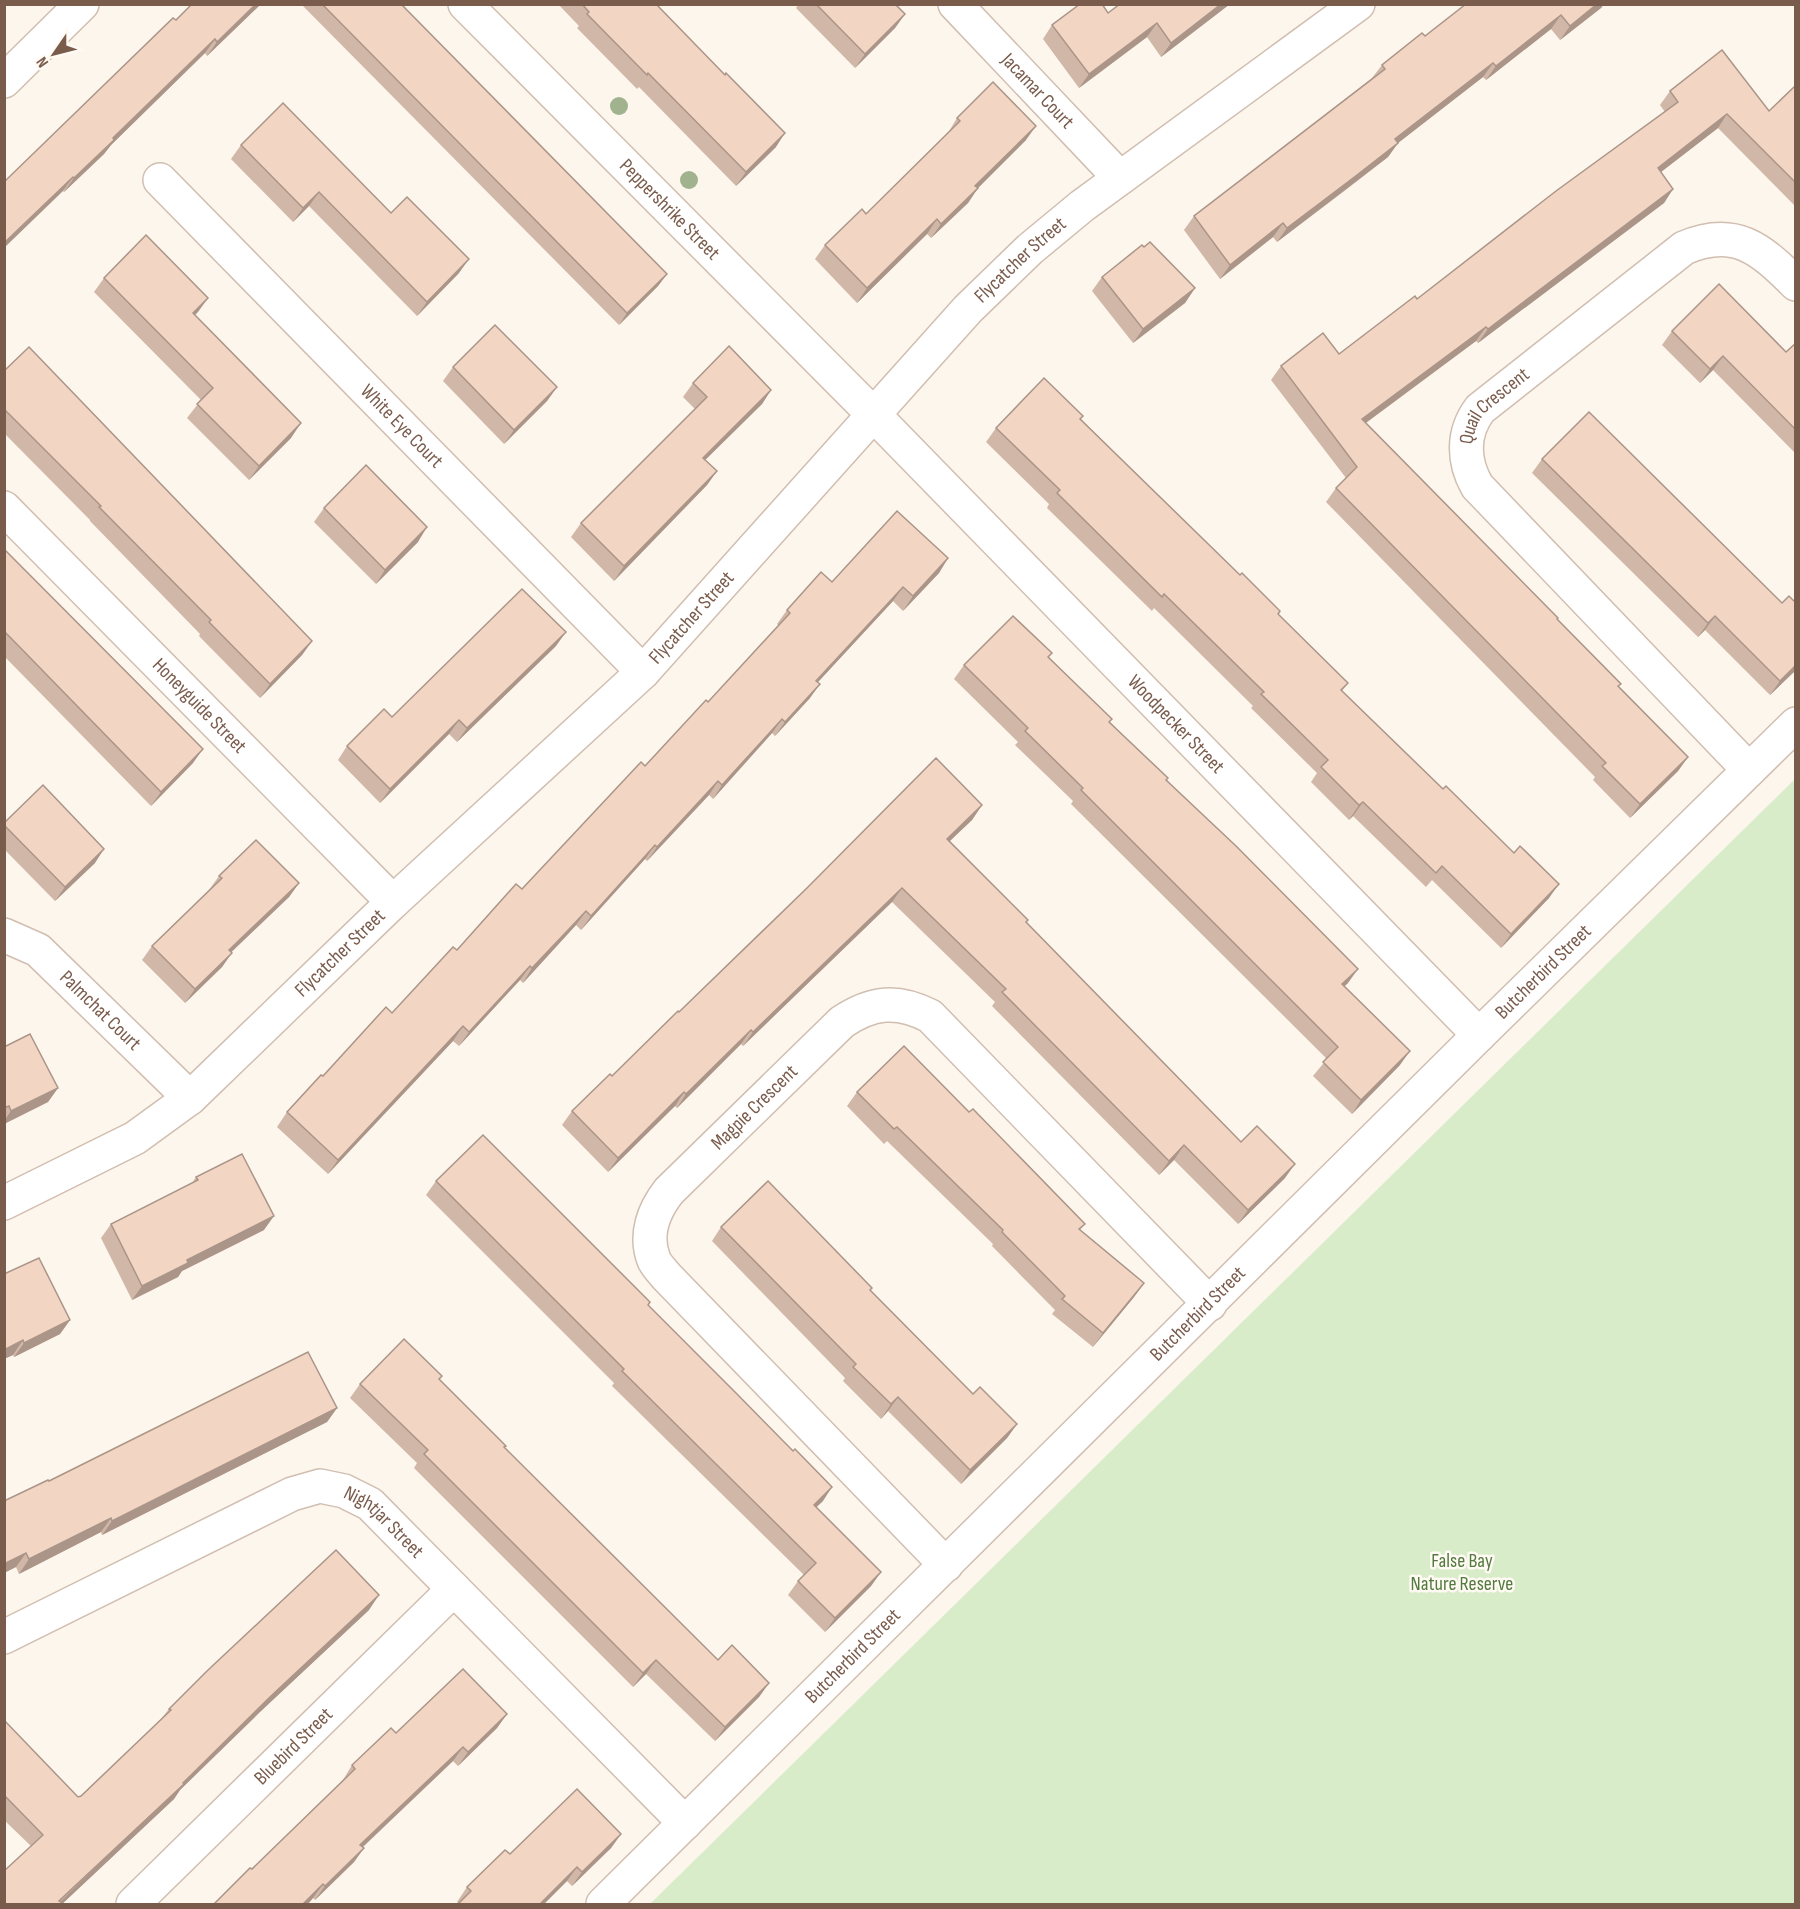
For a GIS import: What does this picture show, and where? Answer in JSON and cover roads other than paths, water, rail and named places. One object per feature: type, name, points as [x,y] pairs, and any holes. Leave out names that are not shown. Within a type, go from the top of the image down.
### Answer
[{"type":"street","points":[[4,81],[82,4]]},
{"type":"street","name":"Peppershrike Street","points":[[465,4],[874,415]]},
{"type":"street","name":"Jacamar Court","points":[[955,4],[1120,177]]},
{"type":"street","name":"Flycatcher Street","points":[[4,1203],[135,1138],[190,1098],[393,902],[643,672],[968,309],[1030,249],[1120,177],[1358,4]]},
{"type":"street","name":"White Eye Court","points":[[160,180],[643,672]]},
{"type":"street","name":"Quail Crescent","points":[[1749,770],[1477,486],[1469,472],[1465,452],[1472,420],[1497,393],[1684,248],[1702,240],[1721,239],[1739,242],[1756,248],[1796,285]]},
{"type":"street","name":"Woodpecker Street","points":[[874,415],[1479,1035]]},
{"type":"street","name":"Honeyguide Street","points":[[4,508],[393,902]]},
{"type":"street","name":"Butcherbird Street","points":[[603,1905],[1479,1035],[1796,724]]},
{"type":"street","name":"Palmchat Court","points":[[4,935],[38,950],[190,1098]]},
{"type":"street","name":"Magpie Crescent","points":[[946,1565],[666,1276],[654,1260],[650,1231],[660,1202],[669,1191],[842,1022],[859,1011],[896,1004],[914,1008],[930,1016],[1210,1304]]},
{"type":"street","name":"Nightjar Street","points":[[4,1637],[292,1494],[320,1486],[344,1491],[370,1504],[686,1823]]},
{"type":"street","name":"Bluebird Street","points":[[133,1905],[454,1589]]},
{"type":"park label","name":"False Bay Nature Reserve","points":[[1462,1572]]}]
